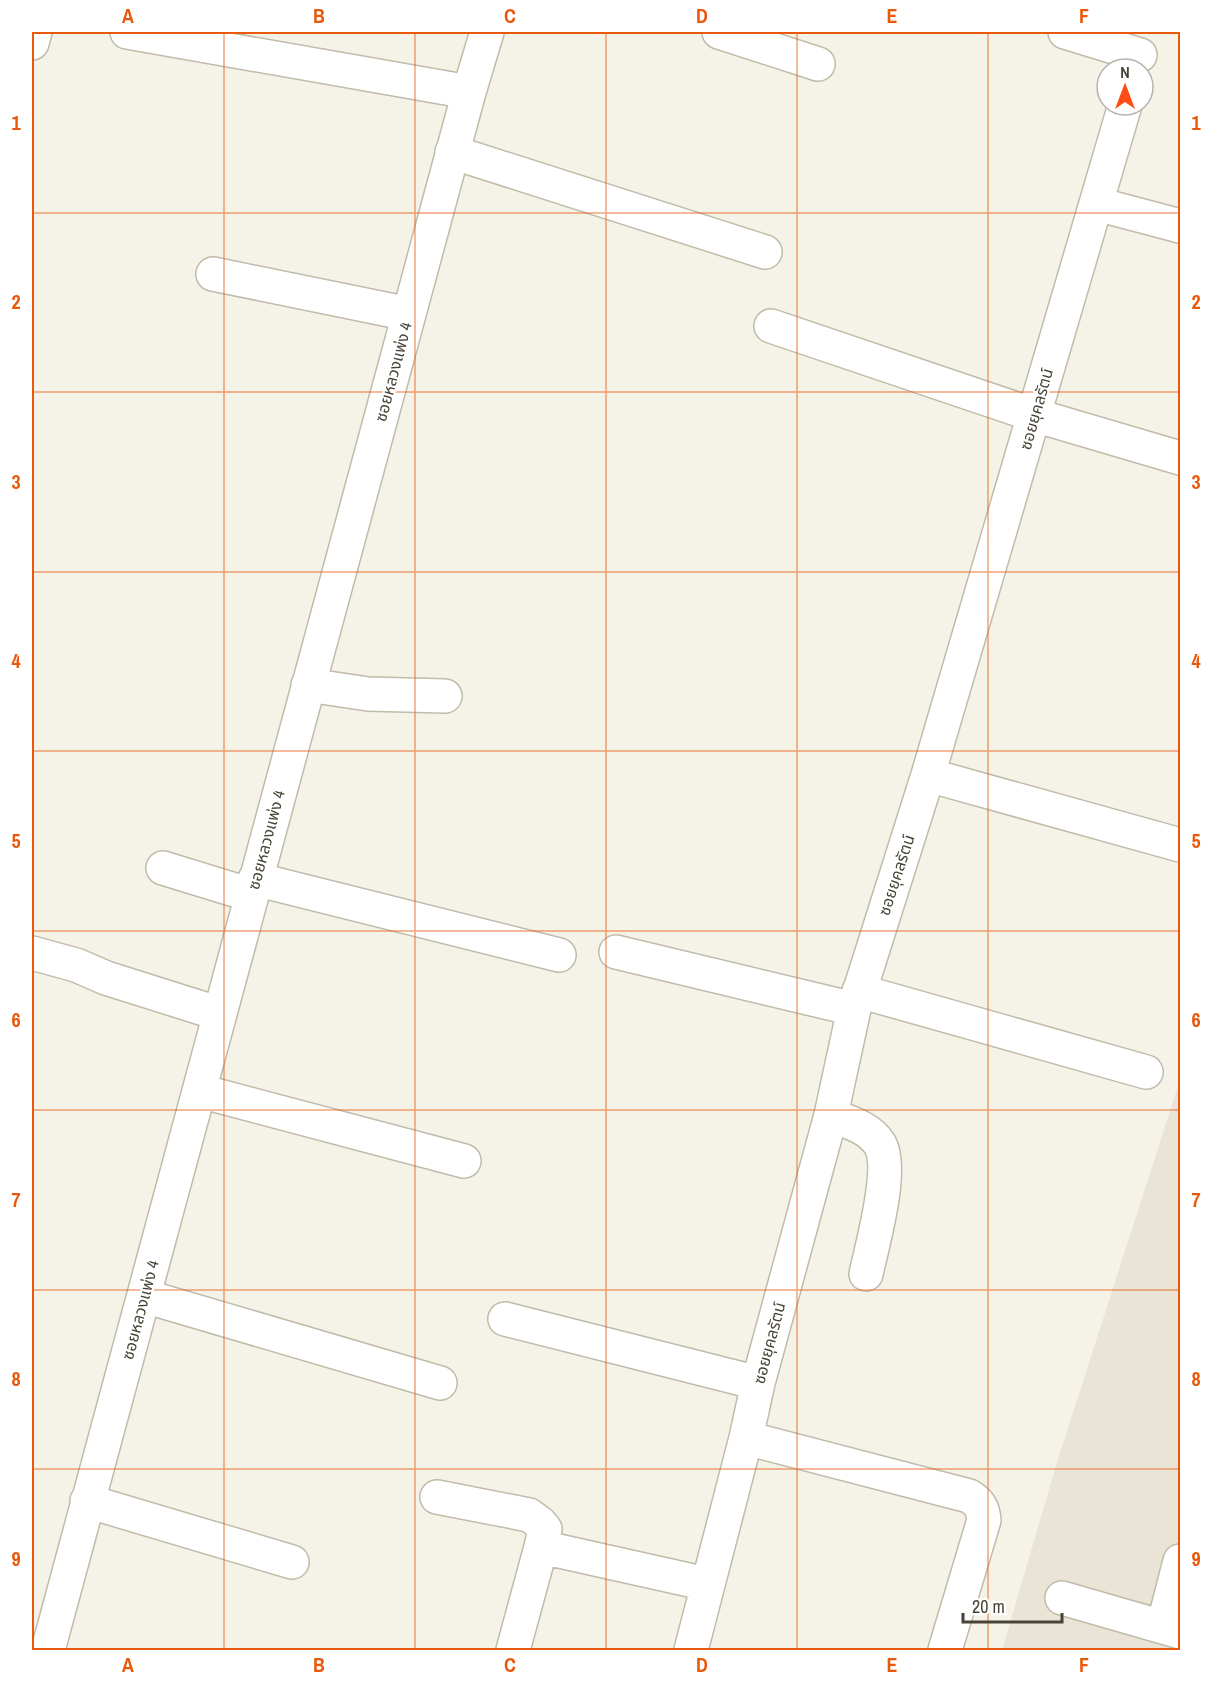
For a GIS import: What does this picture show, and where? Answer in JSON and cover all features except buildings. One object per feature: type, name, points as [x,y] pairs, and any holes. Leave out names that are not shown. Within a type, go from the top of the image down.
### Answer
[{"type":"street","points":[[32,43],[35,32]]},
{"type":"street","points":[[127,32],[469,92]]},
{"type":"street","name":"ซอยหลวงแพ่ง 4","points":[[48,1650],[452,152],[487,32]]},
{"type":"street","points":[[719,32],[818,64]]},
{"type":"street","points":[[1065,32],[1141,52]]},
{"type":"street","name":"ซอยยุคลรัตน์","points":[[691,1650],[758,1383],[831,1115],[857,1000],[928,775],[1121,117]]},
{"type":"street","points":[[452,152],[765,252]]},
{"type":"street","points":[[1096,204],[1180,226]]},
{"type":"street","points":[[213,273],[409,314]]},
{"type":"street","points":[[771,326],[1034,415],[1180,458]]},
{"type":"street","points":[[308,685],[368,694],[445,696]]},
{"type":"street","points":[[928,775],[1180,845]]},
{"type":"street","points":[[163,868],[559,955]]},
{"type":"street","points":[[616,952],[857,1000],[1146,1072]]},
{"type":"street","points":[[32,953],[76,964],[106,978],[220,1014]]},
{"type":"street","points":[[200,1090],[464,1161]]},
{"type":"street","points":[[831,1115],[865,1129],[879,1143],[885,1166],[866,1274]]},
{"type":"street","points":[[144,1296],[440,1383]]},
{"type":"street","points":[[505,1318],[758,1383]]},
{"type":"street","points":[[746,1438],[969,1496],[978,1501],[983,1510],[984,1520],[945,1650]]},
{"type":"street","points":[[437,1497],[529,1515],[540,1522],[545,1529],[513,1650]]},
{"type":"street","points":[[87,1501],[292,1562]]},
{"type":"street","points":[[542,1547],[707,1584]]},
{"type":"street","points":[[1062,1598],[1172,1630],[1180,1561]]},
{"type":"shaded area","points":[[1180,1080],[1180,1650],[1002,1650],[1058,1459]]}]
